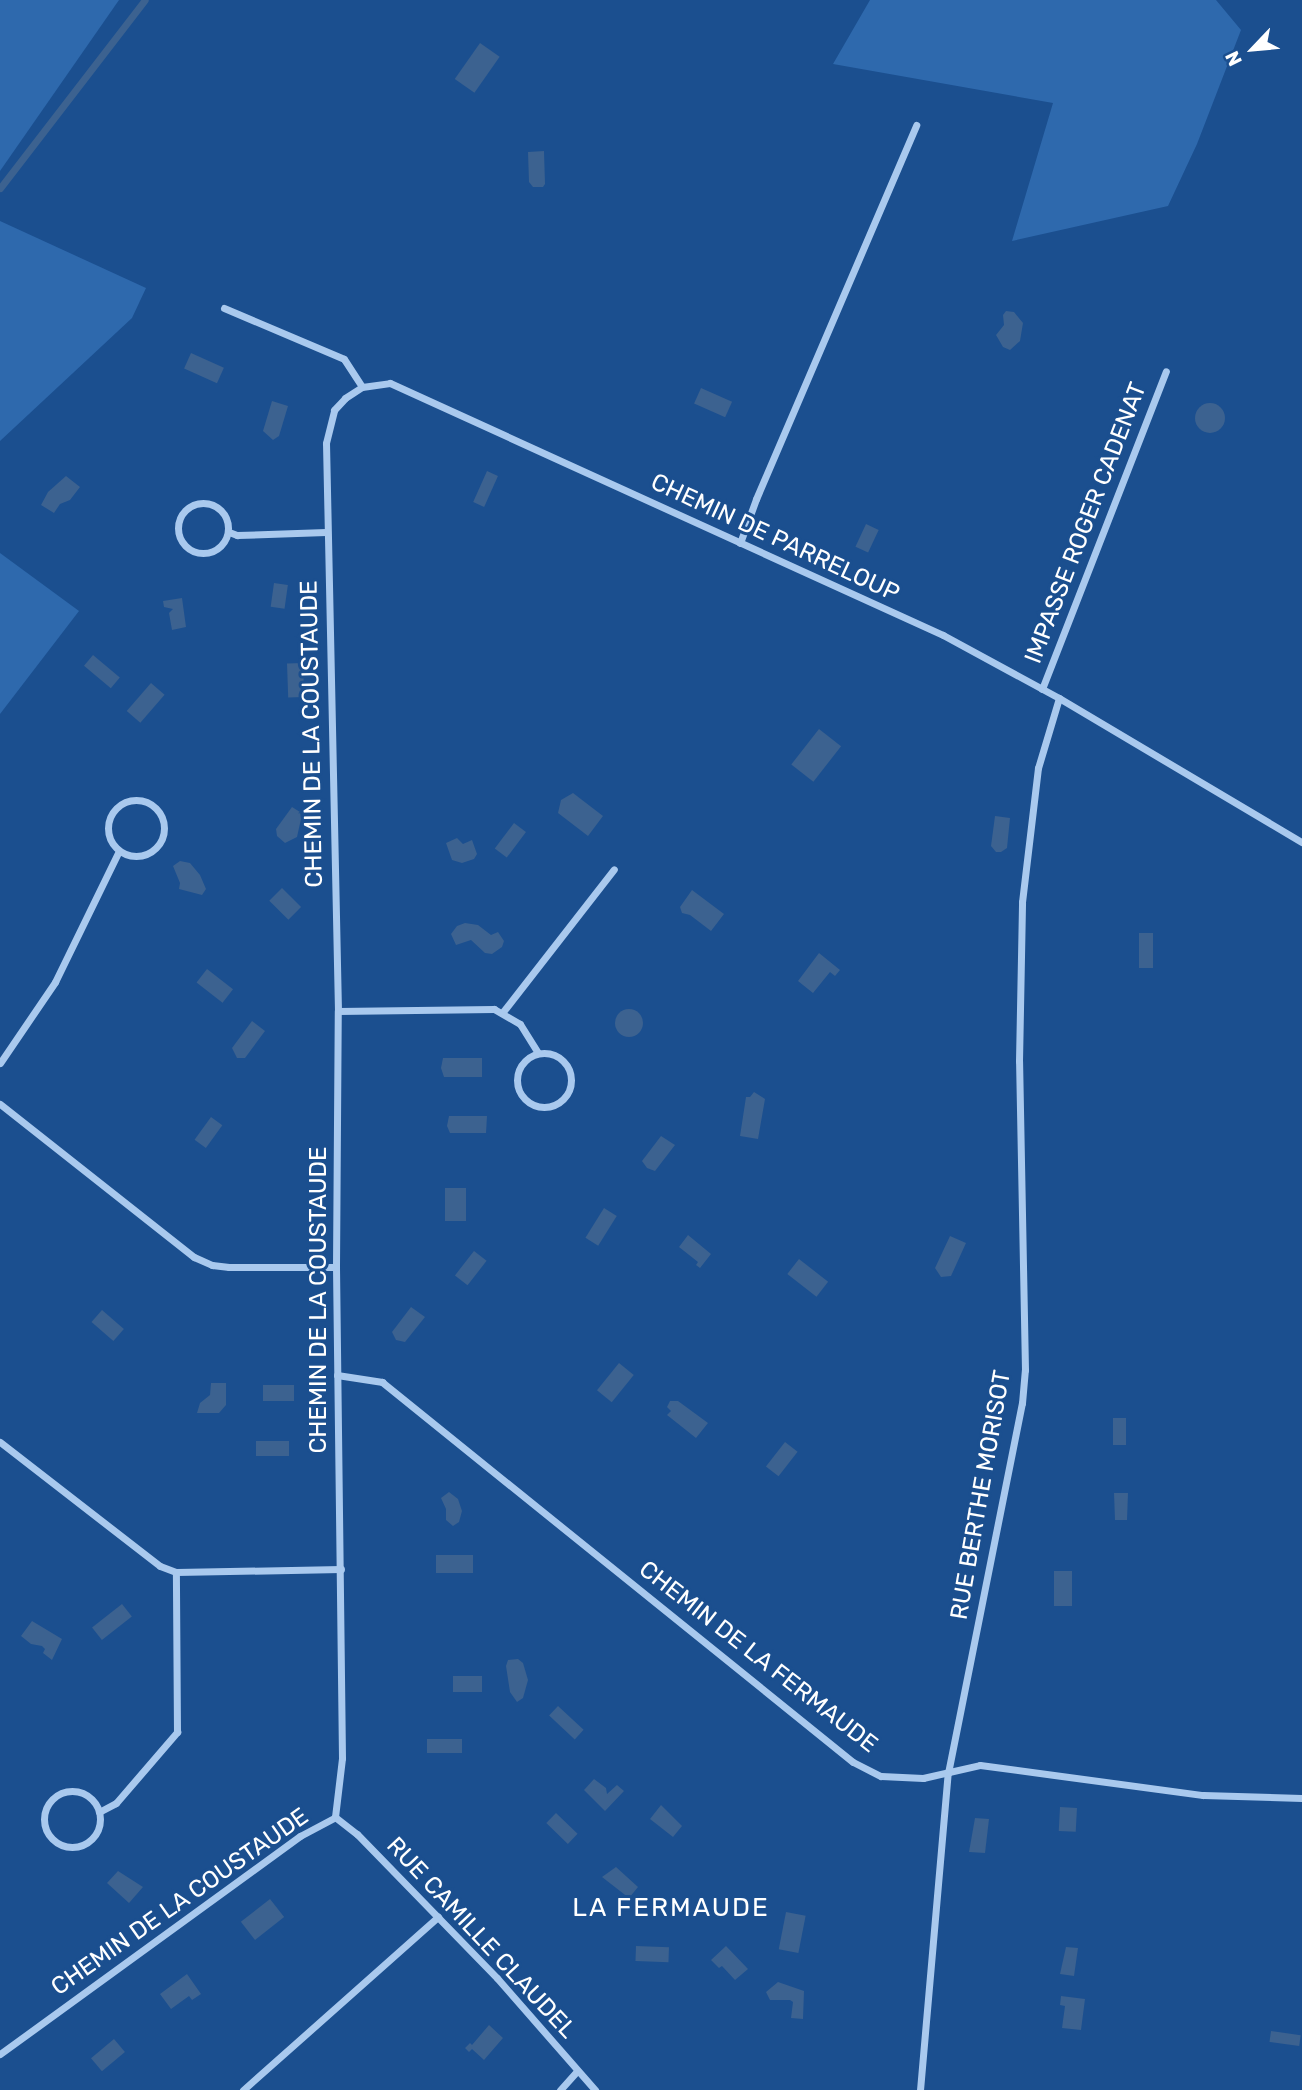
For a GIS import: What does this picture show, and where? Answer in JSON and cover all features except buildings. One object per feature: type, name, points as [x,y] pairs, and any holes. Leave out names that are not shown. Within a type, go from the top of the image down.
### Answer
[{"type":"street","points":[[740,543],[755,499],[916,125]]},
{"type":"street","points":[[224,308],[344,359],[362,387]]},
{"type":"street","name":"IMPASSE ROGER CADENAT","points":[[1042,689],[1166,371]]},
{"type":"street","name":"CHEMIN DE PARRELOUP","points":[[362,387],[390,383],[943,635],[1059,698],[1302,842]]},
{"type":"street","name":"CHEMIN DE LA COUSTAUDE","points":[[0,2054],[300,1836],[335,1817],[342,1758],[336,1267],[338,1011],[326,443],[334,410],[362,387]]},
{"type":"street","points":[[207,503],[224,513],[229,532],[218,549],[200,553],[183,543],[178,524],[188,508],[207,503]]},
{"type":"street","points":[[229,532],[237,535],[326,532]]},
{"type":"street","name":"RUE BERTHE MORISOT","points":[[920,2090],[948,1773],[1022,1403],[1025,1370],[1019,1061],[1022,902],[1038,768],[1059,698]]},
{"type":"street","points":[[135,800],[153,806],[164,822],[162,841],[156,849],[138,856],[119,851],[109,834],[112,815],[126,802],[135,800]]},
{"type":"street","points":[[0,1063],[55,982],[119,851]]},
{"type":"street","points":[[502,1013],[614,869]]},
{"type":"street","points":[[338,1011],[494,1009],[520,1024],[538,1053],[557,1056],[569,1070],[570,1089],[558,1104],[549,1107],[531,1105],[518,1090],[517,1072],[522,1063],[538,1053]]},
{"type":"street","points":[[0,1104],[194,1256],[212,1265],[336,1267]]},
{"type":"street","name":"CHEMIN DE LA FERMAUDE","points":[[337,1374],[382,1382],[853,1762],[881,1776],[923,1778],[979,1765],[1014,1767],[1203,1795],[1302,1798]]},
{"type":"street","points":[[0,1442],[159,1566],[176,1572],[341,1569]]},
{"type":"street","points":[[99,1812],[116,1803],[177,1732],[176,1572]]},
{"type":"street","points":[[80,1792],[95,1803],[99,1812],[98,1830],[93,1837],[77,1846],[59,1844],[47,1831],[45,1813],[48,1804],[62,1793],[80,1792]]},
{"type":"street","name":"RUE CAMILLE CLAUDEL","points":[[335,1817],[357,1834],[438,1917],[595,2090]]},
{"type":"street","points":[[243,2090],[438,1917]]},
{"type":"street","points":[[559,2090],[577,2071]]},
{"type":"shaded area","points":[[0,0],[119,0],[0,171]]},
{"type":"shaded area","points":[[870,0],[1216,0],[1241,30],[1197,144],[1168,206],[1012,241],[1053,103],[833,64]]},
{"type":"shaded area","points":[[480,43],[500,57],[474,93],[455,79]]},
{"type":"shaded area","points":[[544,151],[545,184],[543,187],[533,187],[529,182],[528,152]]},
{"type":"shaded area","points":[[0,221],[146,288],[132,318],[0,441]]},
{"type":"shaded area","points":[[1006,311],[1014,312],[1023,323],[1020,341],[1010,350],[1003,347],[996,335],[1004,325],[1003,315]]},
{"type":"shaded area","points":[[191,353],[224,368],[217,383],[184,369]]},
{"type":"shaded area","points":[[701,388],[732,402],[725,417],[694,404]]},
{"type":"shaded area","points":[[272,401],[288,406],[279,436],[273,440],[263,431]]},
{"type":"shaded area","points":[[1210,403],[1221,407],[1225,418],[1221,429],[1210,433],[1199,429],[1195,418],[1199,407]]},
{"type":"shaded area","points":[[487,471],[498,476],[484,507],[473,502]]},
{"type":"shaded area","points":[[66,476],[80,487],[70,500],[60,504],[54,513],[41,505],[48,492]]},
{"type":"shaded area","points":[[866,524],[879,530],[868,553],[855,547]]},
{"type":"shaded area","points":[[0,553],[79,611],[0,714]]},
{"type":"shaded area","points":[[274,583],[288,585],[285,609],[271,607]]},
{"type":"shaded area","points":[[182,598],[186,627],[172,630],[169,613],[173,609],[164,607],[163,601]]},
{"type":"shaded area","points":[[93,655],[120,677],[111,688],[84,666]]},
{"type":"shaded area","points":[[303,663],[304,697],[288,698],[287,664]]},
{"type":"shaded area","points":[[151,683],[165,695],[140,723],[127,711]]},
{"type":"shaded area","points":[[819,729],[841,746],[813,782],[791,764]]},
{"type":"shaded area","points":[[573,793],[603,816],[588,836],[558,813],[561,800]]},
{"type":"shaded area","points":[[292,807],[300,812],[301,819],[297,837],[285,843],[277,836],[276,829]]},
{"type":"shaded area","points":[[995,816],[1010,818],[1007,848],[1001,852],[996,852],[991,846]]},
{"type":"shaded area","points":[[514,823],[526,832],[507,858],[495,849]]},
{"type":"shaded area","points":[[457,838],[463,844],[472,840],[477,854],[474,859],[462,863],[452,860],[446,843]]},
{"type":"shaded area","points":[[180,861],[190,863],[200,875],[206,889],[202,895],[179,889],[180,883],[173,866]]},
{"type":"shaded area","points":[[282,888],[301,907],[288,920],[269,901]]},
{"type":"shaded area","points":[[692,890],[724,914],[711,931],[690,915],[682,913],[680,907]]},
{"type":"shaded area","points":[[465,923],[478,925],[491,935],[498,932],[504,941],[502,947],[492,954],[485,953],[471,940],[456,945],[451,934],[457,926]]},
{"type":"shaded area","points":[[1139,933],[1153,933],[1153,968],[1139,968]]},
{"type":"shaded area","points":[[819,953],[840,970],[835,976],[830,972],[813,993],[798,981]]},
{"type":"shaded area","points":[[207,969],[233,989],[223,1003],[197,982]]},
{"type":"shaded area","points":[[629,1009],[639,1013],[643,1023],[639,1033],[629,1037],[619,1033],[615,1023],[619,1013]]},
{"type":"shaded area","points":[[252,1021],[265,1031],[245,1058],[237,1058],[232,1048]]},
{"type":"shaded area","points":[[443,1058],[482,1058],[482,1077],[444,1077],[441,1068]]},
{"type":"shaded area","points":[[754,1092],[765,1099],[758,1139],[740,1136],[746,1097],[750,1097]]},
{"type":"shaded area","points":[[449,1116],[487,1116],[486,1133],[450,1133],[447,1126]]},
{"type":"shaded area","points":[[211,1117],[222,1125],[206,1148],[195,1140]]},
{"type":"shaded area","points":[[661,1136],[675,1145],[655,1171],[647,1168],[642,1161]]},
{"type":"shaded area","points":[[445,1188],[466,1188],[466,1221],[445,1221]]},
{"type":"shaded area","points":[[604,1208],[617,1216],[598,1246],[585,1238]]},
{"type":"shaded area","points":[[688,1235],[711,1254],[700,1268],[696,1265],[698,1262],[679,1247]]},
{"type":"shaded area","points":[[950,1236],[966,1243],[951,1276],[941,1277],[935,1268]]},
{"type":"shaded area","points":[[474,1251],[487,1261],[468,1285],[455,1275]]},
{"type":"shaded area","points":[[799,1259],[828,1282],[816,1297],[787,1274]]},
{"type":"shaded area","points":[[411,1307],[425,1317],[405,1342],[396,1340],[392,1332]]},
{"type":"shaded area","points":[[102,1310],[124,1329],[113,1341],[92,1322]]},
{"type":"shaded area","points":[[619,1363],[634,1375],[612,1402],[597,1390]]},
{"type":"shaded area","points":[[211,1383],[226,1383],[226,1405],[219,1413],[197,1413],[200,1403],[210,1395]]},
{"type":"shaded area","points":[[263,1385],[294,1385],[294,1401],[263,1401]]},
{"type":"shaded area","points":[[670,1401],[678,1401],[708,1423],[696,1438],[667,1415],[671,1411],[667,1407]]},
{"type":"shaded area","points":[[1113,1418],[1126,1418],[1126,1445],[1113,1445]]},
{"type":"shaded area","points":[[256,1441],[289,1441],[289,1456],[256,1456]]},
{"type":"shaded area","points":[[785,1442],[798,1452],[779,1476],[766,1466]]},
{"type":"shaded area","points":[[449,1492],[458,1499],[462,1511],[459,1522],[453,1526],[446,1520],[446,1509],[441,1498]]},
{"type":"shaded area","points":[[1114,1493],[1128,1493],[1127,1520],[1115,1520]]},
{"type":"shaded area","points":[[436,1555],[473,1555],[473,1573],[436,1573]]},
{"type":"shaded area","points":[[1054,1571],[1072,1571],[1072,1606],[1054,1606]]},
{"type":"shaded area","points":[[122,1604],[132,1617],[102,1640],[92,1627]]},
{"type":"shaded area","points":[[32,1621],[62,1639],[52,1660],[43,1653],[45,1649],[42,1646],[31,1644],[21,1636]]},
{"type":"shaded area","points":[[518,1659],[523,1663],[528,1680],[523,1698],[517,1702],[510,1692],[506,1666],[508,1660]]},
{"type":"shaded area","points":[[453,1676],[482,1676],[482,1692],[453,1692]]},
{"type":"shaded area","points":[[558,1706],[584,1730],[575,1739],[549,1716]]},
{"type":"shaded area","points":[[427,1739],[462,1739],[462,1753],[427,1753]]},
{"type":"shaded area","points":[[594,1779],[606,1788],[607,1794],[617,1785],[624,1791],[605,1811],[584,1790]]},
{"type":"shaded area","points":[[661,1805],[682,1826],[673,1837],[650,1819]]},
{"type":"shaded area","points":[[1060,1807],[1077,1808],[1076,1832],[1059,1831]]},
{"type":"shaded area","points":[[556,1813],[578,1834],[568,1844],[546,1823]]},
{"type":"shaded area","points":[[975,1818],[989,1819],[985,1853],[969,1852]]},
{"type":"shaded area","points":[[616,1867],[638,1887],[629,1898],[602,1877]]},
{"type":"shaded area","points":[[118,1871],[143,1887],[129,1903],[107,1883]]},
{"type":"shaded area","points":[[270,1899],[284,1917],[255,1940],[241,1922]]},
{"type":"shaded area","points":[[786,1912],[806,1916],[798,1953],[779,1949]]},
{"type":"shaded area","points":[[636,1946],[669,1947],[668,1962],[635,1961]]},
{"type":"shaded area","points":[[726,1946],[748,1969],[735,1980],[722,1966],[719,1968],[711,1960]]},
{"type":"shaded area","points":[[1066,1947],[1078,1948],[1074,1976],[1060,1974]]},
{"type":"shaded area","points":[[187,1974],[201,1994],[192,2000],[189,1996],[171,2009],[160,1994]]},
{"type":"shaded area","points":[[778,1982],[804,1991],[803,2019],[791,2018],[793,2002],[790,2000],[770,2000],[766,1992]]},
{"type":"shaded area","points":[[1061,1996],[1085,1999],[1081,2030],[1062,2028],[1065,2006],[1060,2005]]},
{"type":"shaded area","points":[[489,2025],[503,2038],[484,2060],[472,2049],[469,2052],[465,2048],[470,2043],[472,2045]]},
{"type":"shaded area","points":[[1271,2031],[1301,2035],[1299,2046],[1269,2042]]},
{"type":"shaded area","points":[[114,2039],[125,2052],[102,2071],[91,2058]]},
{"type":"waterway","points":[[0,188],[145,0]]},
{"type":"district","name":"LA FERMAUDE","points":[[671,1908]]}]
